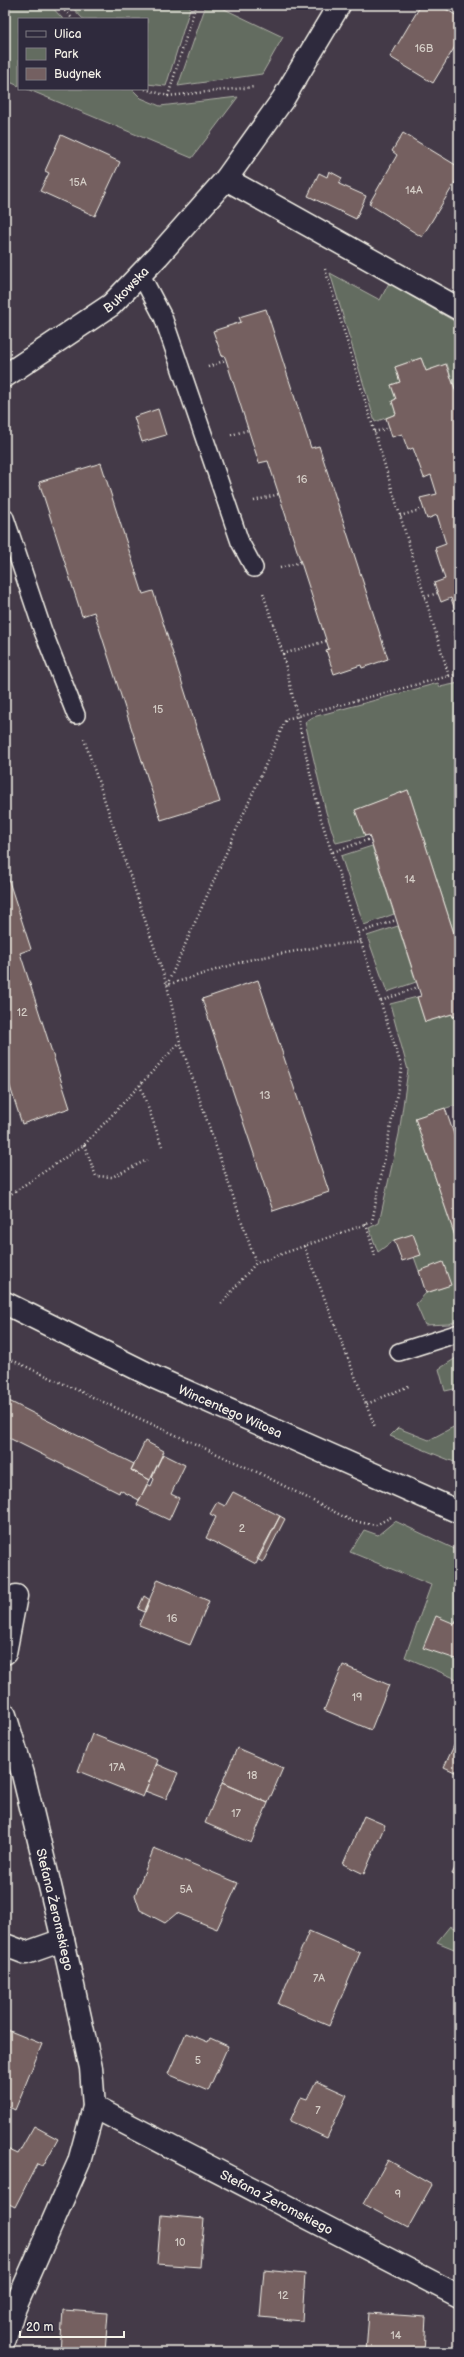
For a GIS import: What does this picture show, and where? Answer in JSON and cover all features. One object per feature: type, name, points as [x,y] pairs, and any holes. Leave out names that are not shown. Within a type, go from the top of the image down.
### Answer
[{"type":"street","name":"Bukowska","points":[[5,376],[111,305],[141,275],[226,180],[283,99],[339,5]]},
{"type":"street","points":[[226,180],[459,310]]},
{"type":"street","name":"Wincentego Witosa","points":[[5,1303],[156,1378],[459,1512]]},
{"type":"street","points":[[5,1653],[16,1596]]},
{"type":"street","name":"Stefana Żeromskiego","points":[[5,1715],[23,1774],[63,1940],[91,2068],[94,2107],[79,2162],[13,2312],[5,2339]]},
{"type":"street","points":[[5,1945],[26,1953],[63,1940]]},
{"type":"street","name":"Stefana Żeromskiego","points":[[94,2107],[459,2296]]},
{"type":"lane","points":[[141,275],[163,317],[240,542],[254,568]]},
{"type":"lane","points":[[5,518],[43,631],[76,715]]},
{"type":"lane","points":[[399,1352],[459,1333]]},
{"type":"path","points":[[59,5],[72,18]]},
{"type":"path","points":[[168,96],[196,5]]},
{"type":"path","points":[[148,90],[168,96],[260,86]]},
{"type":"path","points":[[323,263],[449,676]]},
{"type":"path","points":[[374,432],[390,428]]},
{"type":"path","points":[[400,516],[424,509]]},
{"type":"path","points":[[221,1304],[256,1263],[372,1222],[402,1068],[333,852],[320,816],[283,654],[254,568]]},
{"type":"path","points":[[425,597],[438,593]]},
{"type":"path","points":[[283,654],[326,641]]},
{"type":"path","points":[[167,985],[286,719],[459,674]]},
{"type":"path","points":[[76,715],[167,985],[180,1042],[256,1263]]},
{"type":"path","points":[[333,852],[370,839]]},
{"type":"path","points":[[359,933],[396,920]]},
{"type":"path","points":[[167,985],[248,960],[323,946],[362,942]]},
{"type":"path","points":[[381,1001],[418,988]]},
{"type":"path","points":[[5,1198],[84,1145],[180,1042]]},
{"type":"path","points":[[140,1085],[162,1146]]},
{"type":"path","points":[[84,1145],[96,1176],[112,1177],[146,1160]]},
{"type":"path","points":[[366,1224],[375,1256]]},
{"type":"path","points":[[304,1246],[375,1427]]},
{"type":"path","points":[[5,1357],[261,1474],[352,1521],[376,1525],[395,1515]]},
{"type":"path","points":[[367,1404],[411,1385]]},
{"type":"green space","points":[[5,5],[50,5],[62,18],[18,18],[18,86],[5,80]]},
{"type":"green space","points":[[70,5],[191,5],[166,86],[148,84],[148,18],[82,18]]},
{"type":"green space","points":[[206,5],[216,5],[283,37],[262,74],[178,86]]},
{"type":"green space","points":[[29,90],[133,90],[141,98],[160,106],[238,97],[192,158]]},
{"type":"green space","points":[[330,273],[380,300],[389,283],[459,324],[459,400],[447,364],[426,371],[421,358],[395,367],[400,382],[391,385],[396,399],[392,401],[396,414],[375,422]]},
{"type":"green space","points":[[438,683],[440,687],[459,683],[459,949],[408,790],[356,810],[365,836],[336,843],[326,812],[305,722],[313,717]]},
{"type":"green space","points":[[372,846],[394,914],[364,925],[341,856]]},
{"type":"green space","points":[[398,926],[416,982],[387,992],[367,936]]},
{"type":"green space","points":[[417,997],[425,1022],[452,1014],[453,1017],[459,1015],[459,1104],[415,1118],[459,1248],[459,1320],[449,1324],[425,1325],[416,1304],[426,1293],[450,1285],[443,1263],[419,1271],[414,1257],[420,1255],[394,1240],[378,1252],[369,1228],[379,1223],[399,1134],[408,1070],[390,1004]]},
{"type":"green space","points":[[459,1356],[459,1388],[445,1391],[439,1369]]},
{"type":"green space","points":[[459,1424],[459,1464],[390,1436],[398,1428],[429,1440]]},
{"type":"green space","points":[[395,1521],[459,1551],[459,1680],[405,1657],[431,1585],[350,1552],[364,1530],[378,1535]]},
{"type":"green space","points":[[450,1926],[459,1930],[459,1951],[437,1942]]},
{"type":"building","points":[[421,5],[439,5],[459,17],[459,40],[433,83],[390,57]]},
{"type":"building","points":[[403,133],[459,167],[459,176],[422,237],[369,204],[397,155],[392,151]]},
{"type":"building","points":[[61,135],[120,162],[95,216],[40,191],[49,173],[45,171]]},
{"type":"building","points":[[329,171],[342,178],[339,184],[366,196],[356,219],[308,196],[319,173],[327,177]]},
{"type":"building","points":[[266,309],[311,448],[319,446],[388,659],[362,668],[361,665],[334,674],[326,650],[329,649],[268,461],[259,463],[226,360],[224,355],[222,356],[213,331],[241,322],[239,317]]},
{"type":"building","points":[[421,358],[426,371],[446,364],[459,400],[459,622],[451,598],[441,602],[434,583],[445,579],[435,548],[446,544],[437,515],[427,519],[420,498],[437,494],[431,475],[424,478],[413,448],[408,450],[402,434],[392,437],[386,418],[396,414],[392,401],[396,399],[391,385],[400,382],[395,367]]},
{"type":"building","points":[[158,409],[166,435],[142,442],[134,417]]},
{"type":"building","points":[[101,463],[143,594],[153,591],[220,802],[161,820],[94,612],[82,616],[39,482]]},
{"type":"building","points":[[459,631],[459,646],[454,632]]},
{"type":"building","points":[[459,664],[459,675],[455,665]]},
{"type":"building","points":[[408,790],[459,949],[459,1015],[453,1017],[452,1014],[425,1022],[417,997],[421,996],[369,835],[365,836],[355,810]]},
{"type":"building","points":[[5,869],[31,949],[20,953],[70,1108],[22,1124],[5,1071]]},
{"type":"building","points":[[258,980],[329,1192],[273,1211],[202,999]]},
{"type":"building","points":[[445,1108],[459,1149],[459,1248],[415,1118]]},
{"type":"building","points":[[413,1234],[421,1255],[402,1261],[394,1240]]},
{"type":"building","points":[[443,1262],[451,1285],[426,1293],[419,1271]]},
{"type":"building","points":[[5,1399],[134,1464],[131,1470],[150,1480],[139,1500],[120,1490],[119,1493],[5,1436]]},
{"type":"building","points":[[145,1441],[164,1451],[150,1480],[131,1470]]},
{"type":"building","points":[[163,1454],[185,1465],[171,1494],[179,1498],[169,1520],[137,1505],[147,1484],[151,1486],[154,1479],[152,1477]]},
{"type":"building","points":[[233,1492],[280,1516],[256,1564],[206,1538],[216,1517],[210,1514],[217,1502],[225,1506]]},
{"type":"building","points":[[280,1516],[285,1519],[263,1562],[257,1559]]},
{"type":"building","points":[[158,1579],[209,1601],[190,1645],[139,1625]]},
{"type":"building","points":[[144,1596],[150,1600],[145,1612],[138,1609]]},
{"type":"building","points":[[436,1616],[455,1624],[457,1619],[459,1620],[459,1660],[423,1648]]},
{"type":"building","points":[[343,1665],[389,1685],[371,1730],[324,1710]]},
{"type":"building","points":[[92,1734],[158,1760],[143,1797],[78,1771]]},
{"type":"building","points":[[459,1735],[459,1774],[444,1767]]},
{"type":"building","points":[[237,1748],[283,1768],[268,1803],[222,1783]]},
{"type":"building","points":[[157,1764],[178,1773],[166,1799],[145,1791]]},
{"type":"building","points":[[222,1783],[268,1803],[251,1843],[205,1823]]},
{"type":"building","points":[[364,1816],[385,1825],[364,1874],[343,1864]]},
{"type":"building","points":[[154,1848],[238,1883],[217,1929],[177,1913],[165,1923],[140,1910],[135,1895]]},
{"type":"building","points":[[459,1860],[459,1877],[452,1874]]},
{"type":"building","points":[[309,1931],[360,1953],[329,2026],[278,2004]]},
{"type":"building","points":[[5,2029],[42,2044],[15,2110],[5,2105]]},
{"type":"building","points":[[186,2033],[208,2042],[210,2038],[228,2046],[208,2091],[168,2074]]},
{"type":"building","points":[[316,2081],[347,2095],[327,2138],[290,2121],[301,2097],[307,2099]]},
{"type":"building","points":[[34,2126],[58,2139],[43,2166],[37,2164],[15,2207],[5,2202],[5,2148],[18,2154]]},
{"type":"building","points":[[388,2160],[432,2185],[408,2228],[363,2204]]},
{"type":"building","points":[[161,2215],[204,2219],[200,2267],[157,2264]]},
{"type":"building","points":[[264,2270],[305,2274],[302,2321],[260,2317]]},
{"type":"building","points":[[63,2310],[108,2313],[105,2352],[60,2352]]},
{"type":"building","points":[[369,2313],[426,2317],[424,2352],[366,2352]]}]
